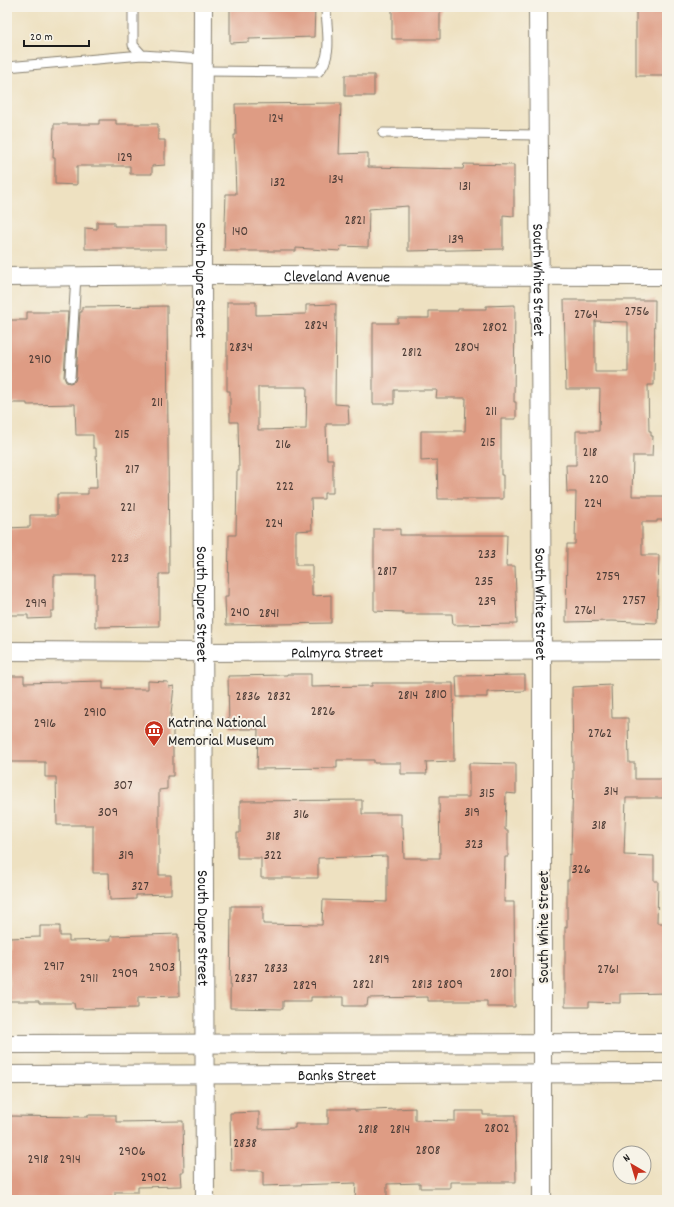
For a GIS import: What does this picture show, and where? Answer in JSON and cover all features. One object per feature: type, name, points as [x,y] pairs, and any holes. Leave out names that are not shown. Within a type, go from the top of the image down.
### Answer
[{"type":"street","name":"South Dupre Street","points":[[204,7],[202,276],[205,1200]]},
{"type":"street","name":"South White Street","points":[[538,7],[542,650],[542,1200]]},
{"type":"street","name":"Cleveland Avenue","points":[[7,277],[667,276]]},
{"type":"street","name":"Palmyra Street","points":[[7,651],[204,652],[667,650]]},
{"type":"street","name":"Banks Street","points":[[7,1044],[667,1043]]},
{"type":"street","name":"Banks Street","points":[[7,1075],[667,1073]]},
{"type":"lane","points":[[133,7],[133,45],[142,55]]},
{"type":"lane","points":[[7,67],[142,55],[204,65],[318,72],[323,67],[328,51],[326,7]]},
{"type":"lane","points":[[383,133],[538,135]]},
{"type":"lane","points":[[70,377],[76,276]]},
{"type":"building","points":[[230,7],[315,7],[314,37],[249,39],[249,42],[230,43]]},
{"type":"building","points":[[392,7],[440,7],[440,39],[392,39]]},
{"type":"building","points":[[636,7],[660,7],[660,11],[665,11],[667,76],[636,76]]},
{"type":"building","points":[[345,75],[374,75],[374,96],[345,96]]},
{"type":"building","points":[[341,103],[339,154],[368,153],[368,167],[463,169],[464,164],[514,165],[514,216],[503,215],[503,249],[408,251],[408,206],[369,209],[368,247],[341,246],[340,251],[296,248],[296,251],[224,251],[226,194],[236,194],[234,135],[236,135],[235,104]]},
{"type":"building","points":[[99,120],[116,120],[116,124],[158,124],[158,140],[165,140],[165,165],[152,166],[152,174],[130,174],[130,166],[77,166],[77,185],[55,184],[55,158],[53,158],[54,124],[99,124]]},
{"type":"building","points":[[97,222],[114,222],[114,226],[166,226],[166,249],[85,249],[85,228],[97,229]]},
{"type":"building","points":[[564,300],[655,300],[654,385],[648,385],[649,431],[651,431],[651,436],[653,436],[652,456],[633,456],[632,496],[667,496],[667,520],[642,522],[642,555],[659,555],[657,623],[613,621],[566,622],[567,544],[575,544],[576,492],[567,492],[566,465],[576,465],[576,431],[599,431],[600,389],[566,389]],"holes":[[[595,321],[628,322],[628,372],[595,372]]]},
{"type":"building","points":[[227,302],[256,302],[256,315],[306,314],[306,305],[336,304],[335,404],[348,405],[349,424],[326,424],[327,459],[333,459],[333,493],[324,493],[324,499],[311,499],[312,530],[296,531],[296,565],[312,565],[312,596],[331,595],[331,623],[226,625],[225,597],[228,597],[229,535],[236,535],[237,471],[239,471],[238,422],[230,422],[230,391],[227,391]],"holes":[[[258,387],[307,387],[306,429],[258,430]]]},
{"type":"building","points":[[515,305],[514,402],[516,402],[516,419],[501,419],[501,475],[503,475],[503,499],[438,499],[437,460],[421,461],[421,431],[465,431],[466,398],[436,398],[437,390],[394,390],[394,404],[373,404],[373,323],[398,323],[398,318],[429,318],[429,311],[458,311],[458,309],[486,309],[486,306]]},
{"type":"building","points":[[167,306],[169,574],[159,574],[159,626],[95,627],[95,575],[54,575],[54,611],[51,611],[51,618],[28,619],[28,615],[7,615],[7,528],[30,527],[30,515],[57,515],[57,494],[88,494],[88,488],[97,488],[96,448],[93,448],[93,435],[76,435],[75,404],[27,405],[27,403],[7,403],[7,320],[27,320],[27,312],[68,312],[64,377],[66,382],[70,383],[75,381],[76,377],[80,312],[82,312],[82,307]]},
{"type":"building","points":[[374,529],[400,529],[400,535],[507,535],[506,566],[515,566],[517,624],[453,625],[452,614],[403,614],[403,612],[374,611]]},
{"type":"building","points":[[311,674],[311,687],[372,686],[372,683],[453,683],[454,761],[426,762],[427,774],[401,774],[401,763],[374,763],[374,760],[337,760],[337,768],[257,769],[258,729],[229,729],[228,676]]},
{"type":"building","points":[[525,675],[525,691],[487,692],[487,697],[457,697],[456,676]]},
{"type":"building","points":[[7,676],[24,676],[24,683],[103,681],[103,689],[148,689],[148,681],[168,682],[169,687],[174,686],[170,724],[173,724],[173,776],[167,776],[167,789],[159,790],[159,875],[171,875],[171,894],[136,895],[136,899],[110,900],[109,873],[93,873],[93,825],[57,825],[56,777],[45,777],[45,762],[7,762]]},
{"type":"building","points":[[611,685],[612,718],[628,718],[629,763],[635,763],[635,779],[667,779],[667,798],[626,798],[624,855],[654,856],[654,881],[658,881],[657,923],[667,923],[667,993],[620,994],[620,1003],[589,1002],[589,1007],[565,1007],[565,927],[567,927],[567,880],[569,880],[569,854],[571,855],[573,775],[572,687]]},
{"type":"building","points":[[469,763],[516,764],[516,794],[506,793],[505,830],[508,830],[508,857],[505,857],[504,902],[514,902],[515,1007],[487,1007],[487,1001],[428,1001],[428,997],[368,998],[367,1006],[344,1006],[344,997],[311,997],[311,1001],[283,1001],[283,1009],[230,1008],[231,906],[263,906],[263,924],[322,925],[323,900],[387,902],[387,856],[318,858],[318,878],[261,878],[261,858],[237,858],[237,833],[240,833],[240,801],[362,800],[362,814],[401,814],[404,858],[440,858],[439,797],[469,797]]},
{"type":"building","points":[[40,926],[60,926],[60,936],[69,936],[69,941],[111,940],[111,936],[178,934],[179,996],[138,997],[138,1008],[75,1009],[74,1003],[9,1001],[8,938],[40,937]]},
{"type":"building","points":[[415,1108],[415,1120],[455,1121],[455,1111],[483,1111],[483,1115],[515,1115],[516,1182],[450,1182],[450,1188],[420,1188],[420,1183],[387,1184],[387,1200],[355,1200],[356,1183],[263,1186],[263,1171],[231,1171],[230,1113],[259,1112],[259,1129],[295,1128],[295,1124],[328,1124],[328,1109],[355,1109],[355,1111]]},
{"type":"building","points":[[88,1115],[116,1115],[116,1122],[183,1121],[184,1172],[181,1172],[182,1186],[138,1187],[138,1192],[115,1192],[115,1200],[7,1200],[7,1116],[88,1117]]},
{"type":"place","name":"Katrina National Memorial Museum","points":[[154,747]]}]
